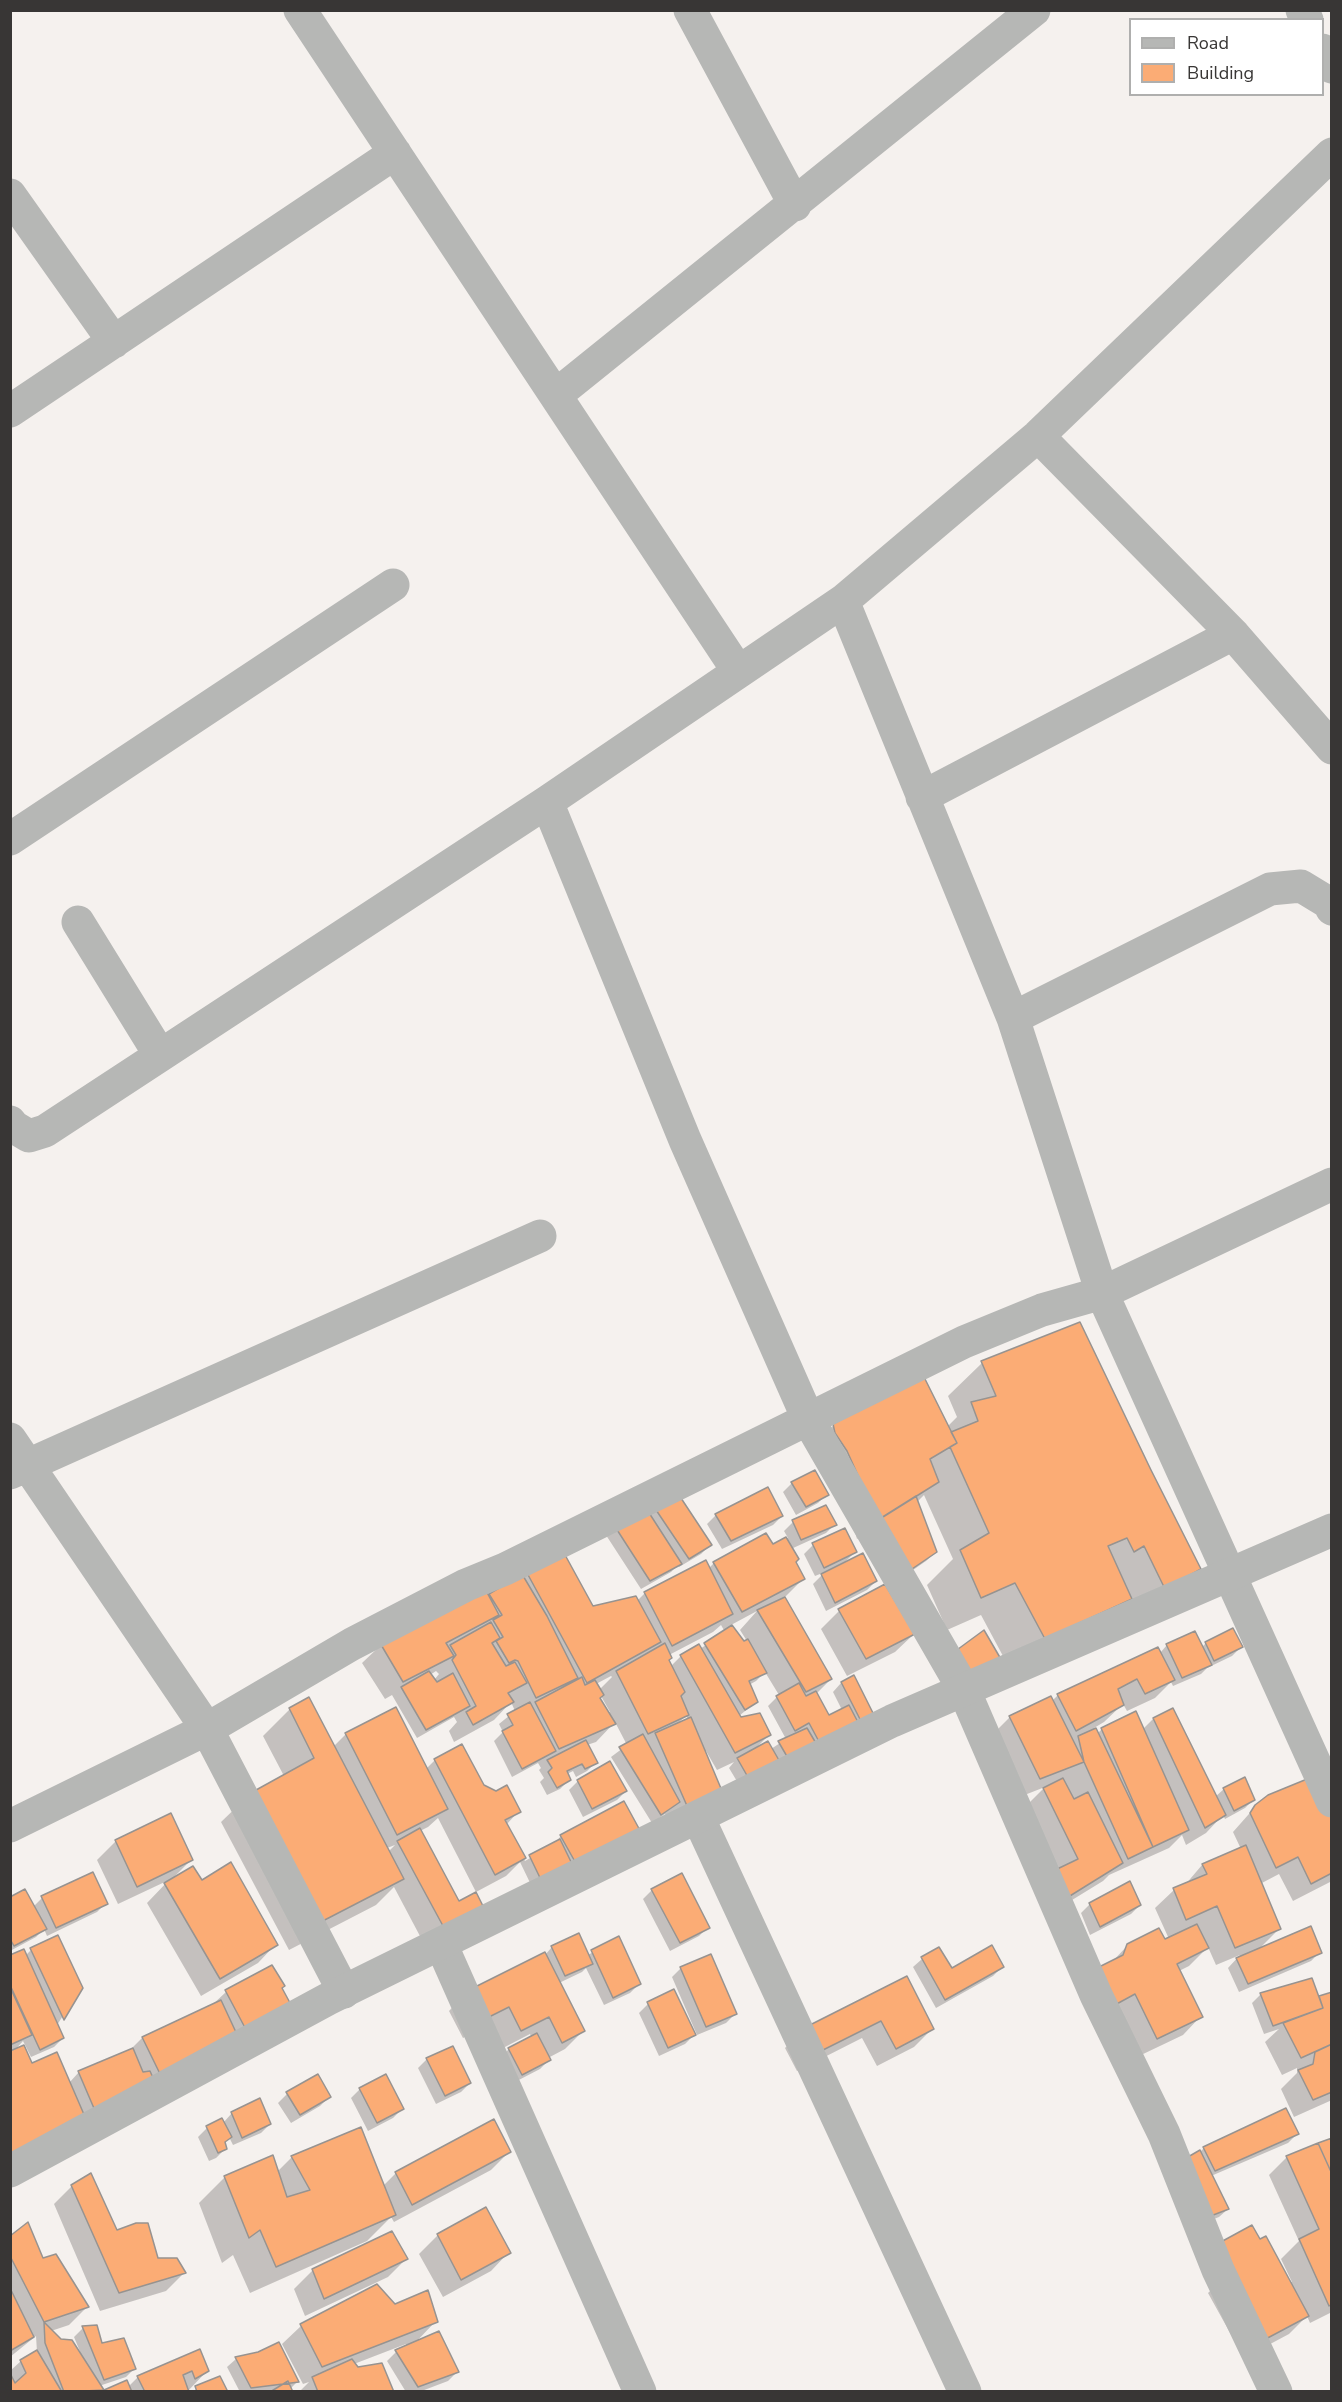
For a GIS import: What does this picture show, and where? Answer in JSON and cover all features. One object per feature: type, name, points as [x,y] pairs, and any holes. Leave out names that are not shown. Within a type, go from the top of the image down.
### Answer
[{"type":"street","points":[[300,10],[738,671]]},
{"type":"street","points":[[690,10],[795,205]]},
{"type":"street","points":[[556,395],[795,205],[1034,10]]},
{"type":"street","points":[[1324,52],[1332,67]]},
{"type":"street","points":[[10,411],[394,153]]},
{"type":"street","points":[[10,1122],[29,1136],[45,1131],[547,801],[843,601],[1038,436],[1332,154]]},
{"type":"street","points":[[10,195],[114,342]]},
{"type":"street","points":[[1038,436],[1233,634],[1332,748]]},
{"type":"street","points":[[10,839],[393,585]]},
{"type":"street","points":[[843,601],[1013,1018],[1102,1293],[1228,1576],[1332,1801]]},
{"type":"street","points":[[922,797],[1233,634]]},
{"type":"street","points":[[547,801],[685,1140],[809,1421],[964,1690],[1096,1995],[1164,2134],[1218,2270],[1276,2391]]},
{"type":"street","points":[[1013,1018],[1270,889],[1301,886],[1329,903],[1332,909]]},
{"type":"street","points":[[78,922],[160,1055]]},
{"type":"street","points":[[10,1826],[207,1730],[352,1644],[466,1585],[506,1569],[809,1421],[964,1342],[1042,1311],[1102,1293],[1332,1184]]},
{"type":"street","points":[[344,1992],[207,1730],[16,1459],[540,1236]]},
{"type":"street","points":[[10,2170],[344,1992],[892,1721],[1332,1530]]},
{"type":"street","points":[[698,1817],[965,2391]]},
{"type":"street","points":[[441,1944],[640,2391]]},
{"type":"building","points":[[1080,1322],[1201,1569],[1165,1589],[1144,1546],[1134,1552],[1127,1538],[1108,1546],[1132,1599],[1045,1639],[1015,1583],[981,1598],[960,1550],[989,1533],[950,1447],[957,1443],[951,1432],[978,1421],[971,1402],[996,1396],[981,1361]]},
{"type":"building","points":[[922,1373],[957,1443],[930,1459],[939,1482],[875,1522],[870,1502],[847,1451],[835,1433],[833,1424]]},
{"type":"building","points":[[815,1470],[829,1495],[806,1507],[791,1482]]},
{"type":"building","points":[[768,1487],[783,1516],[731,1541],[715,1514]]},
{"type":"building","points":[[675,1489],[712,1545],[689,1559],[650,1501]]},
{"type":"building","points":[[916,1496],[937,1552],[909,1571],[881,1518]]},
{"type":"building","points":[[644,1505],[682,1564],[650,1581],[612,1522]]},
{"type":"building","points":[[826,1505],[837,1525],[801,1540],[792,1520]]},
{"type":"building","points":[[845,1528],[857,1552],[824,1568],[812,1543]]},
{"type":"building","points":[[766,1533],[773,1544],[786,1537],[799,1559],[796,1562],[805,1579],[742,1612],[713,1562]]},
{"type":"building","points":[[564,1553],[593,1606],[636,1596],[661,1642],[587,1683],[527,1573]]},
{"type":"building","points":[[863,1553],[877,1581],[835,1603],[821,1574]]},
{"type":"building","points":[[706,1560],[733,1614],[672,1646],[644,1592]]},
{"type":"building","points":[[522,1574],[547,1616],[578,1678],[536,1698],[518,1661],[509,1663],[496,1641],[503,1637],[493,1620],[502,1615],[489,1594]]},
{"type":"building","points":[[482,1583],[499,1615],[446,1643],[454,1656],[403,1682],[380,1643]]},
{"type":"building","points":[[885,1584],[915,1634],[866,1659],[838,1609]]},
{"type":"building","points":[[785,1597],[832,1679],[806,1692],[757,1610]]},
{"type":"building","points":[[491,1622],[500,1638],[492,1643],[506,1666],[515,1662],[527,1683],[508,1693],[514,1702],[473,1725],[466,1712],[476,1706],[452,1660],[456,1655],[450,1645]]},
{"type":"building","points":[[732,1625],[744,1641],[748,1639],[767,1673],[749,1681],[758,1702],[745,1710],[704,1643]]},
{"type":"building","points":[[1233,1628],[1243,1647],[1214,1661],[1205,1642]]},
{"type":"building","points":[[984,1630],[1002,1661],[964,1679],[950,1655]]},
{"type":"building","points":[[1195,1631],[1212,1665],[1182,1678],[1166,1644]]},
{"type":"building","points":[[665,1643],[672,1658],[669,1660],[685,1692],[681,1696],[689,1715],[648,1734],[616,1671]]},
{"type":"building","points":[[699,1644],[741,1717],[760,1713],[771,1735],[735,1753],[680,1655]]},
{"type":"building","points":[[1158,1647],[1175,1680],[1145,1694],[1137,1679],[1118,1689],[1124,1705],[1076,1731],[1057,1694]]},
{"type":"building","points":[[429,1671],[437,1682],[453,1673],[470,1706],[426,1730],[401,1687]]},
{"type":"building","points":[[854,1675],[878,1723],[865,1729],[841,1682]]},
{"type":"building","points":[[582,1677],[585,1685],[595,1680],[604,1695],[600,1698],[616,1724],[559,1749],[535,1702]]},
{"type":"building","points":[[799,1683],[806,1696],[816,1691],[829,1715],[849,1705],[861,1728],[823,1749],[809,1723],[795,1731],[776,1696]]},
{"type":"building","points":[[1051,1696],[1084,1762],[1040,1779],[1009,1716]]},
{"type":"building","points":[[309,1697],[404,1879],[315,1925],[247,1795],[314,1758],[289,1708]]},
{"type":"building","points":[[530,1702],[556,1751],[522,1769],[502,1731],[513,1725],[507,1714]]},
{"type":"building","points":[[396,1707],[448,1809],[397,1835],[345,1733]]},
{"type":"building","points":[[1173,1708],[1226,1815],[1205,1828],[1153,1718]]},
{"type":"building","points":[[1136,1711],[1189,1830],[1153,1847],[1101,1728]]},
{"type":"building","points":[[691,1717],[725,1798],[691,1815],[655,1733]]},
{"type":"building","points":[[807,1728],[820,1750],[792,1765],[778,1741]]},
{"type":"building","points":[[1096,1728],[1153,1847],[1128,1859],[1084,1762],[1078,1736]]},
{"type":"building","points":[[643,1734],[680,1802],[661,1815],[619,1747]]},
{"type":"building","points":[[586,1740],[598,1763],[585,1769],[582,1764],[567,1771],[571,1780],[557,1788],[548,1772],[552,1768],[547,1760]]},
{"type":"building","points":[[768,1741],[784,1769],[753,1786],[737,1758]]},
{"type":"building","points":[[462,1744],[484,1785],[496,1791],[507,1785],[521,1812],[505,1820],[526,1858],[495,1875],[434,1759]]},
{"type":"building","points":[[610,1761],[627,1791],[592,1809],[577,1780]]},
{"type":"building","points":[[1245,1777],[1255,1800],[1234,1811],[1223,1788]]},
{"type":"building","points":[[1312,1777],[1332,1819],[1332,1873],[1311,1884],[1298,1857],[1276,1868],[1250,1813],[1255,1805],[1268,1795]]},
{"type":"building","points":[[1063,1778],[1074,1799],[1088,1792],[1123,1863],[1065,1899],[1053,1871],[1078,1859],[1043,1788]]},
{"type":"building","points":[[624,1801],[642,1834],[578,1867],[560,1835]]},
{"type":"building","points":[[171,1813],[193,1860],[137,1887],[115,1840]]},
{"type":"building","points":[[420,1828],[459,1901],[476,1892],[488,1916],[449,1937],[397,1841]]},
{"type":"building","points":[[560,1839],[574,1868],[543,1884],[529,1855]]},
{"type":"building","points":[[1246,1845],[1281,1929],[1235,1948],[1217,1906],[1186,1920],[1173,1888],[1207,1874],[1202,1864]]},
{"type":"building","points":[[231,1862],[278,1945],[220,1979],[164,1883],[193,1866],[202,1880]]},
{"type":"building","points":[[93,1872],[108,1904],[56,1928],[41,1896]]},
{"type":"building","points":[[682,1873],[710,1928],[680,1943],[651,1889]]},
{"type":"building","points":[[1130,1881],[1141,1905],[1100,1927],[1089,1903]]},
{"type":"building","points":[[25,1889],[47,1929],[14,1946],[10,1939],[10,1897]]},
{"type":"building","points":[[1197,1924],[1209,1948],[1177,1964],[1203,2017],[1157,2039],[1135,1994],[1113,2006],[1095,1969],[1123,1955],[1127,1944],[1159,1928],[1165,1939]]},
{"type":"building","points":[[1311,1926],[1322,1953],[1248,1984],[1236,1958]]},
{"type":"building","points":[[579,1933],[593,1964],[565,1976],[551,1946]]},
{"type":"building","points":[[58,1935],[83,1988],[64,2020],[30,1948]]},
{"type":"building","points":[[619,1936],[641,1984],[613,1998],[591,1950]]},
{"type":"building","points":[[992,1945],[1004,1967],[945,2000],[921,1957],[939,1947],[952,1968]]},
{"type":"building","points":[[24,1949],[64,2038],[40,2050],[10,1985],[10,1955]]},
{"type":"building","points":[[545,1952],[585,2031],[562,2043],[549,2017],[521,2031],[509,2007],[481,2021],[467,1991]]},
{"type":"building","points":[[711,1954],[737,2014],[706,2027],[680,1967]]},
{"type":"building","points":[[272,1965],[285,1986],[282,1988],[296,2014],[251,2039],[225,1990]]},
{"type":"building","points":[[907,1976],[934,2029],[896,2049],[881,2021],[815,2054],[802,2029]]},
{"type":"building","points":[[1312,1978],[1323,2008],[1273,2026],[1260,1993]]},
{"type":"building","points":[[10,1987],[32,2035],[10,2045]]},
{"type":"building","points":[[674,1989],[696,2035],[668,2048],[647,2002]]},
{"type":"building","points":[[1332,1992],[1332,2044],[1301,2058],[1283,2023],[1323,2008],[1319,1996]]},
{"type":"building","points":[[221,2000],[241,2043],[163,2080],[142,2037]]},
{"type":"building","points":[[537,2033],[551,2060],[522,2075],[508,2048]]},
{"type":"building","points":[[1332,2044],[1332,2092],[1313,2100],[1298,2070],[1313,2064],[1315,2052]]},
{"type":"building","points":[[24,2045],[32,2063],[57,2052],[89,2126],[10,2161],[10,2051]]},
{"type":"building","points":[[453,2046],[471,2083],[445,2096],[426,2058]]},
{"type":"building","points":[[133,2048],[143,2072],[150,2071],[157,2087],[96,2113],[78,2071]]},
{"type":"building","points":[[318,2074],[331,2097],[300,2115],[286,2092]]},
{"type":"building","points":[[386,2074],[404,2109],[377,2123],[359,2088]]},
{"type":"building","points":[[260,2098],[271,2124],[242,2138],[231,2112]]},
{"type":"building","points":[[1286,2108],[1299,2134],[1215,2171],[1203,2147]]},
{"type":"building","points":[[222,2118],[232,2137],[225,2142],[227,2149],[218,2153],[206,2126]]},
{"type":"building","points":[[494,2119],[511,2152],[412,2205],[395,2172]]},
{"type":"building","points":[[361,2127],[396,2215],[276,2267],[260,2230],[249,2238],[224,2176],[273,2155],[287,2197],[310,2190],[291,2156]]},
{"type":"building","points":[[1332,2138],[1332,2174],[1318,2143]]},
{"type":"building","points":[[1318,2143],[1332,2174],[1332,2304],[1329,2306],[1299,2239],[1319,2229],[1286,2156]]},
{"type":"building","points":[[1200,2150],[1229,2209],[1208,2217],[1181,2161]]},
{"type":"building","points":[[91,2173],[117,2230],[136,2223],[148,2223],[158,2258],[177,2258],[186,2273],[119,2293],[71,2185]]},
{"type":"building","points":[[486,2207],[511,2253],[461,2280],[437,2234]]},
{"type":"building","points":[[28,2222],[43,2258],[56,2254],[89,2307],[44,2322],[10,2256],[10,2236]]},
{"type":"building","points":[[1252,2225],[1260,2239],[1266,2236],[1309,2316],[1262,2341],[1219,2243]]},
{"type":"building","points":[[392,2231],[408,2259],[324,2299],[312,2269]]},
{"type":"building","points":[[377,2284],[395,2304],[428,2290],[438,2322],[322,2367],[300,2324]]},
{"type":"building","points":[[10,2288],[34,2337],[10,2351]]},
{"type":"building","points":[[44,2322],[61,2339],[72,2340],[104,2390],[64,2392],[45,2343]]},
{"type":"building","points":[[97,2325],[102,2343],[124,2338],[136,2369],[104,2380],[82,2326]]},
{"type":"building","points":[[439,2331],[459,2372],[418,2387],[395,2350]]},
{"type":"building","points":[[279,2342],[299,2382],[251,2388],[235,2357],[258,2352]]},
{"type":"building","points":[[200,2349],[209,2371],[195,2379],[192,2371],[183,2375],[189,2392],[145,2392],[137,2376]]},
{"type":"building","points":[[37,2350],[62,2392],[10,2392],[10,2373],[15,2383],[26,2373],[20,2360]]},
{"type":"building","points":[[352,2359],[358,2367],[382,2363],[394,2392],[318,2392],[312,2377]]},
{"type":"building","points":[[220,2376],[228,2392],[197,2392],[195,2386]]},
{"type":"building","points":[[127,2380],[132,2392],[101,2392],[104,2390]]},
{"type":"building","points":[[288,2381],[293,2392],[270,2392]]}]
